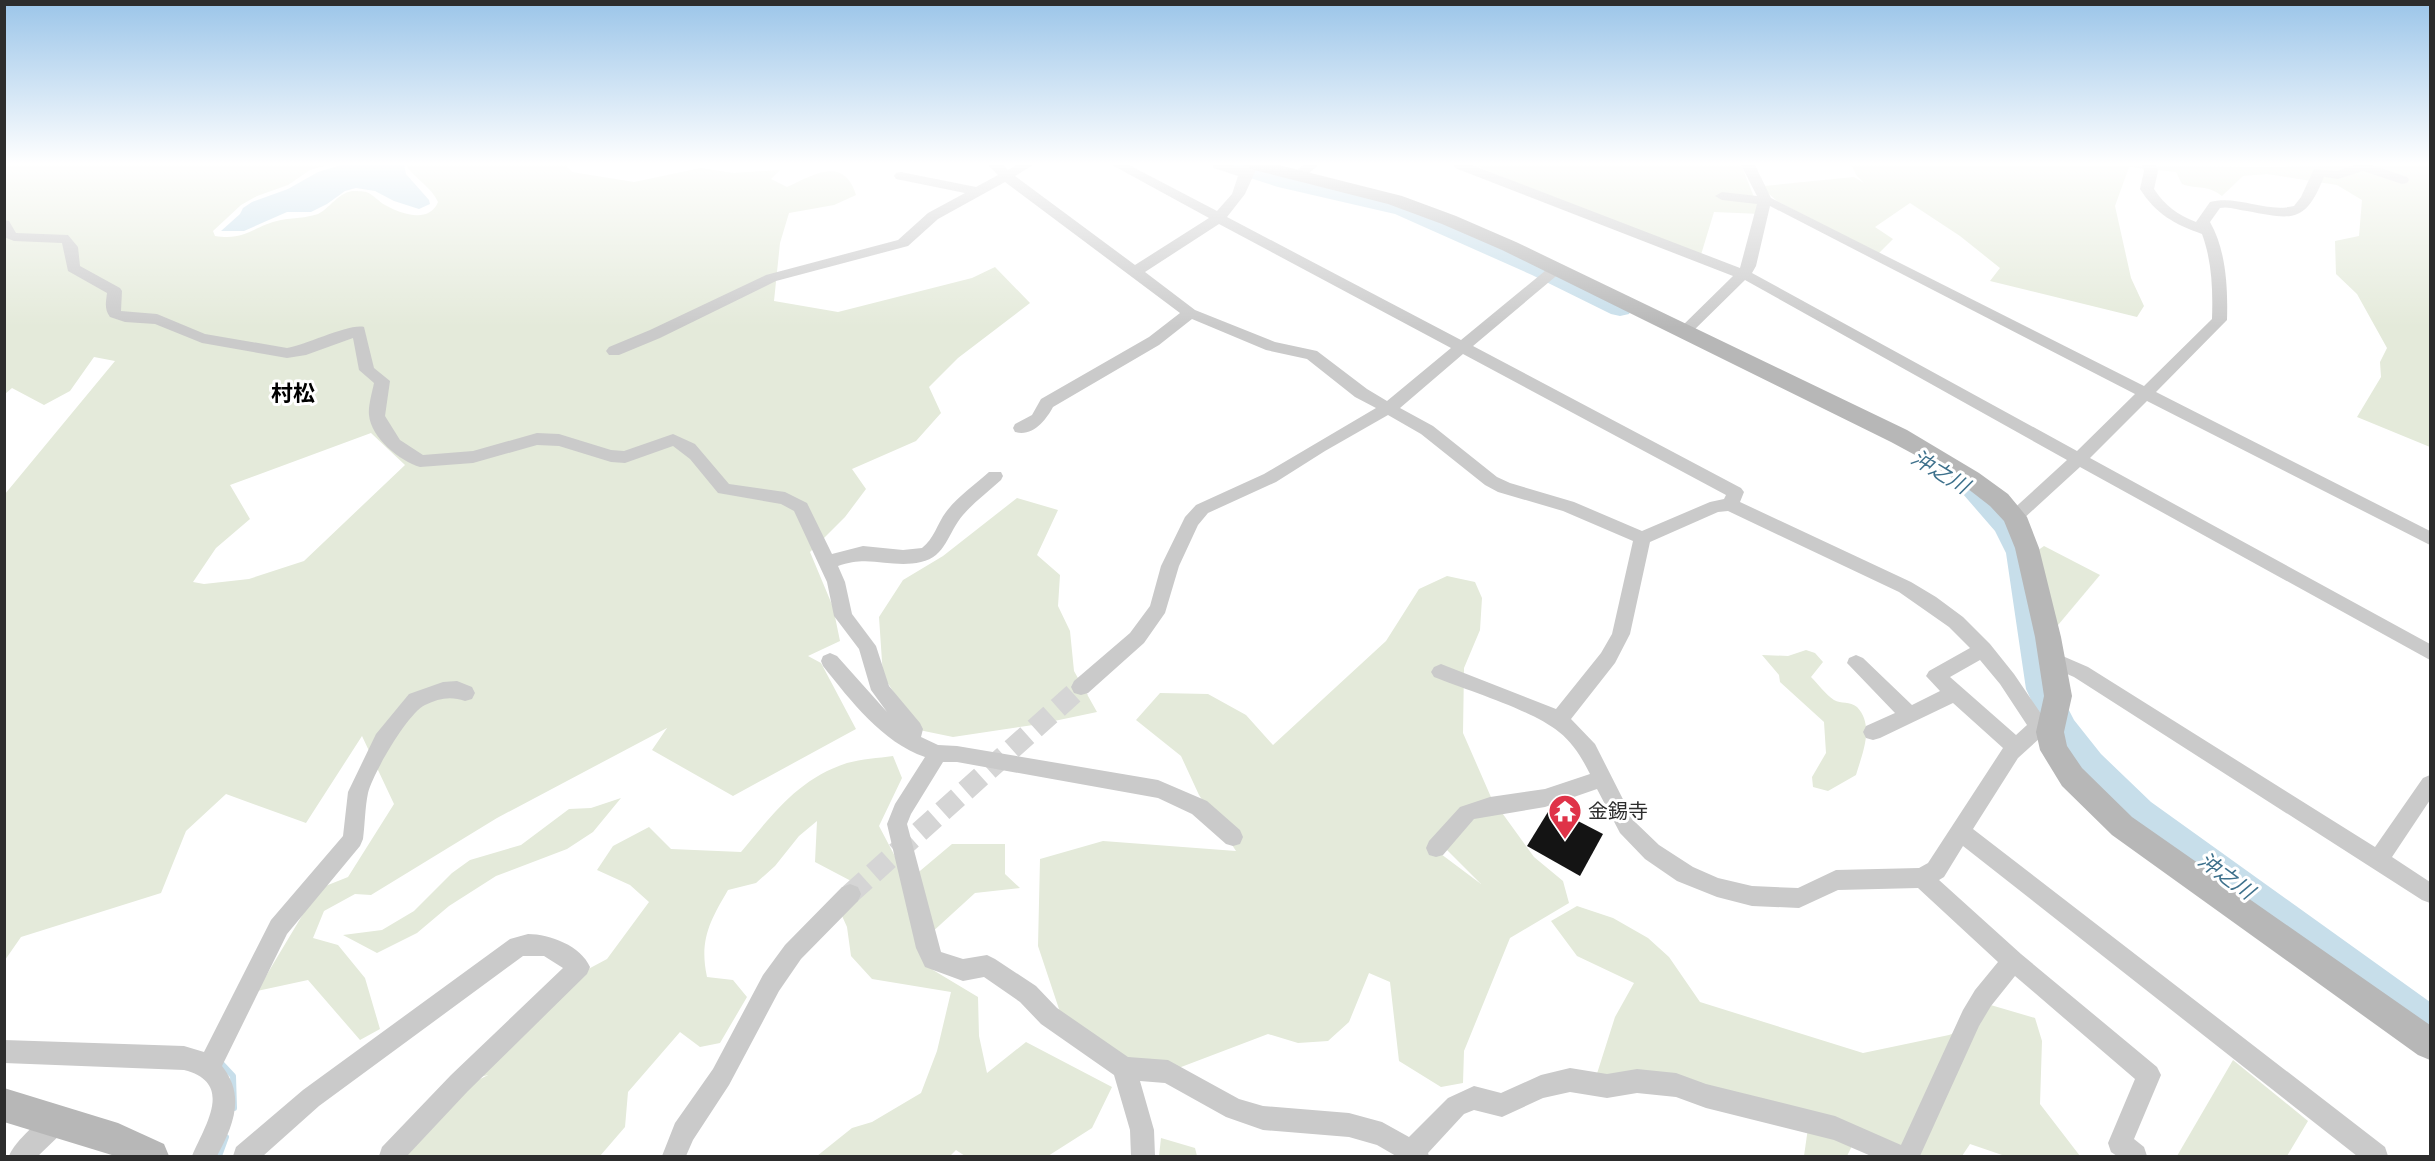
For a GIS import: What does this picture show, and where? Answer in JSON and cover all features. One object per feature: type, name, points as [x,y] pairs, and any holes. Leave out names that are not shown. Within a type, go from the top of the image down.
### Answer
[{"type":"street","points":[[614,351],[656,334],[771,278],[896,246],[909,238],[930,219]]},
{"type":"street","points":[[1065,219],[1190,313],[1271,346],[1312,355],[1361,393],[1426,430],[1504,489],[1568,506],[1642,538],[1716,506],[1730,505],[1905,587],[1956,622],[1983,649],[2045,730],[2054,750],[2072,777],[2122,826],[2430,1044]]},
{"type":"street","points":[[1135,272],[1216,219]]},
{"type":"street","points":[[1222,219],[1735,492],[1730,505]]},
{"type":"street","points":[[1441,672],[1548,714],[1567,727],[1588,750],[1628,827],[1652,852],[1685,874],[1717,887],[1752,896],[1799,898],[1836,880],[1922,878],[1936,870],[2016,747],[2045,730],[2058,696],[2048,637],[2027,548],[2015,517],[1999,500],[1936,456],[1788,381],[1683,333],[1509,246],[1445,219]]},
{"type":"street","points":[[1601,219],[1743,274],[2430,653]]},
{"type":"street","points":[[1683,333],[1749,266],[1760,219]]},
{"type":"street","points":[[1806,219],[2430,539]]},
{"type":"street","points":[[2176,219],[2210,232]]},
{"type":"street","points":[[2015,517],[2080,458],[2219,320],[2221,303],[2210,232],[2203,222],[2205,219]]},
{"type":"street","points":[[4,224],[14,237],[68,240],[71,244],[73,268],[115,291],[113,308],[115,314],[125,318],[157,319],[202,338],[287,353],[301,351],[359,330],[367,370],[382,381],[377,416],[383,429],[394,444],[420,461],[473,457],[537,439],[560,440],[618,458],[643,452],[666,441],[680,442],[697,453],[724,489],[785,498],[801,507],[836,582],[846,623],[861,636],[867,646],[881,690],[913,729],[910,741]]},
{"type":"street","points":[[1081,687],[1137,638],[1159,608],[1170,566],[1191,522],[1202,509],[1270,478],[1318,447],[1389,408],[1556,269]]},
{"type":"street","points":[[1021,428],[1038,419],[1047,403],[1154,341],[1190,313]]},
{"type":"street","points":[[828,563],[854,554],[874,552],[915,557],[927,554],[936,546],[949,520],[960,507],[995,476]]},
{"type":"street","points":[[1558,721],[1608,658],[1621,633],[1642,538]]},
{"type":"street","points":[[1983,649],[1936,676],[2016,747]]},
{"type":"street","points":[[2051,659],[2080,672],[2430,893]]},
{"type":"street","points":[[830,661],[862,700],[910,741],[938,753],[957,754],[1158,789],[1183,798],[1210,813],[1233,837]]},
{"type":"street","points":[[1856,663],[1910,715]]},
{"type":"street","points":[[204,1156],[223,1118],[226,1097],[217,1077],[209,1069],[210,1065],[279,927],[353,839],[358,792],[382,740],[416,700],[443,690],[457,690],[465,693]]},
{"type":"street","points":[[1873,732],[1955,693]]},
{"type":"street","points":[[938,753],[902,810],[897,824],[927,948],[933,960],[963,970],[987,966],[1028,994],[1049,1016],[1124,1068],[1168,1072],[1234,1109],[1263,1118],[1349,1125],[1383,1134],[1415,1154],[1456,1106],[1474,1098],[1502,1105],[1541,1087],[1569,1080],[1607,1086],[1637,1081],[1676,1085],[1706,1096],[1835,1128],[1898,1156]]},
{"type":"street","points":[[1436,848],[1467,813],[1490,804],[1526,802],[1563,793],[1601,778]]},
{"type":"street","points":[[2378,860],[2430,784]]},
{"type":"street","points":[[1961,832],[2376,1156]]},
{"type":"street","points":[[1922,878],[2013,961],[2149,1075],[2120,1143],[2135,1156]]},
{"type":"street","points":[[674,1156],[684,1132],[721,1077],[771,983],[793,952],[850,894]]},
{"type":"street","points":[[245,1156],[311,1098],[518,946],[533,943],[549,945],[579,967],[428,1113],[391,1156]]},
{"type":"street","points":[[1908,1156],[1971,1018],[1983,998],[2013,961]]},
{"type":"street","points":[[4,1051],[184,1058],[210,1065]]},
{"type":"street","points":[[1124,1068],[1142,1130],[1143,1156]]},
{"type":"street","points":[[4,1106],[118,1140],[152,1156]]},
{"type":"street","points":[[21,1156],[57,1122]]},
{"type":"green space","points":[[5,219],[226,219],[213,231],[215,236],[226,237],[243,234],[272,222],[287,219],[787,219],[780,243],[774,301],[838,312],[972,278],[995,267],[1030,303],[958,358],[929,387],[941,413],[916,441],[852,469],[866,489],[845,517],[810,552],[833,607],[840,641],[808,656],[821,663],[856,729],[733,796],[652,750],[667,728],[497,818],[371,895],[355,894],[324,911],[313,938],[338,945],[365,978],[380,1029],[360,1040],[308,980],[257,991],[318,889],[348,877],[394,804],[362,736],[306,823],[226,794],[186,831],[161,893],[21,937],[5,960],[5,494],[115,361],[94,357],[70,391],[44,405],[12,388],[5,394]],"holes":[[[371,433],[405,465],[304,561],[249,579],[204,584],[193,582],[216,548],[250,519],[230,485]]]},
{"type":"green space","points":[[1606,219],[1712,219],[1700,258]]},
{"type":"green space","points":[[1812,219],[1886,219],[1875,227],[1893,239],[1878,254]]},
{"type":"green space","points":[[1935,219],[2118,219],[2131,278],[2144,306],[2137,317],[1990,281],[2000,268]]},
{"type":"green space","points":[[2360,219],[2430,219],[2430,447],[2357,417],[2381,377],[2380,362],[2387,348],[2357,294],[2336,274],[2335,241],[2359,236]]},
{"type":"green space","points":[[1017,498],[1058,510],[1037,555],[1060,575],[1058,606],[1070,631],[1074,671],[1097,712],[1040,724],[953,737],[919,730],[883,676],[879,617],[903,580],[943,556]]},
{"type":"green space","points":[[2044,546],[2100,575],[2048,637],[2037,551]]},
{"type":"green space","points":[[1447,576],[1475,582],[1482,598],[1480,630],[1464,668],[1463,733],[1494,804],[1473,807],[1458,816],[1436,848],[1481,884],[1443,846],[1472,811],[1500,810],[1534,857],[1563,881],[1569,903],[1510,938],[1464,1051],[1463,1083],[1441,1087],[1399,1061],[1390,982],[1369,973],[1349,1022],[1328,1041],[1298,1043],[1268,1034],[1168,1072],[1124,1068],[1065,1027],[1038,946],[1040,859],[1103,841],[1236,851],[1199,795],[1181,756],[1136,720],[1160,693],[1208,694],[1246,715],[1273,745],[1386,641],[1419,589]]},
{"type":"green space","points":[[1806,650],[1815,653],[1823,662],[1811,677],[1834,700],[1857,707],[1865,723],[1866,740],[1856,775],[1828,791],[1813,787],[1812,777],[1826,753],[1824,722],[1780,682],[1779,675],[1762,655],[1788,656]]},
{"type":"green space","points":[[893,756],[902,778],[879,826],[908,881],[952,844],[1005,844],[1005,874],[1020,888],[975,893],[918,945],[933,970],[978,997],[979,1036],[987,1073],[1026,1042],[1112,1087],[1092,1128],[1048,1156],[965,1156],[956,1150],[950,1156],[817,1156],[852,1128],[872,1122],[921,1093],[937,1051],[951,992],[872,979],[851,956],[847,927],[838,907],[853,882],[815,862],[817,821],[799,836],[775,866],[756,883],[728,890],[711,921],[704,952],[707,977],[733,980],[747,997],[720,1043],[700,1047],[680,1032],[628,1092],[625,1127],[600,1156],[391,1156],[443,1098],[488,1075],[461,1082],[564,982],[607,959],[649,902],[630,885],[597,870],[613,846],[649,827],[671,849],[741,852],[788,799],[814,778],[847,763]]},
{"type":"green space","points":[[621,798],[593,832],[567,849],[496,876],[449,906],[417,933],[377,953],[343,935],[382,930],[414,911],[452,873],[470,860],[521,845],[569,809],[591,808]]},
{"type":"green space","points":[[1577,906],[1613,918],[1648,938],[1669,957],[1700,1002],[1863,1053],[1949,1035],[1981,1023],[1977,1001],[2035,1018],[2042,1041],[2040,1104],[2080,1156],[2005,1156],[1970,1144],[1962,1156],[1891,1156],[1806,1118],[1594,1083],[1615,1017],[1634,983],[1577,956],[1551,921]]},
{"type":"green space","points":[[2233,1060],[2308,1121],[2287,1156],[2177,1156]]},
{"type":"green space","points":[[1808,1128],[1852,1146],[1847,1156],[1804,1156]]},
{"type":"green space","points":[[1161,1138],[1195,1148],[1197,1156],[1159,1156]]},
{"type":"water","points":[[234,219],[271,219],[244,231],[221,231]]},
{"type":"building","name":"金錫寺","points":[[1551,807],[1603,834],[1580,876],[1527,846]]},
{"type":"waterway","name":"沖之川","points":[[1426,219],[1620,308]]},
{"type":"waterway","name":"沖之川","points":[[1970,486],[1990,504],[2007,525],[2021,553],[2042,689],[2062,730],[2089,764],[2139,813],[2366,980],[2430,1024]]},
{"type":"waterway","points":[[219,1061],[233,1076],[234,1108]]},
{"type":"waterway","points":[[219,1156],[226,1137]]},
{"type":"tunnel","points":[[850,894],[1081,687]]},
{"type":"place","name":"金錫寺","points":[[1565,840]]},
{"type":"district","name":"村松","points":[[293,393]]}]
